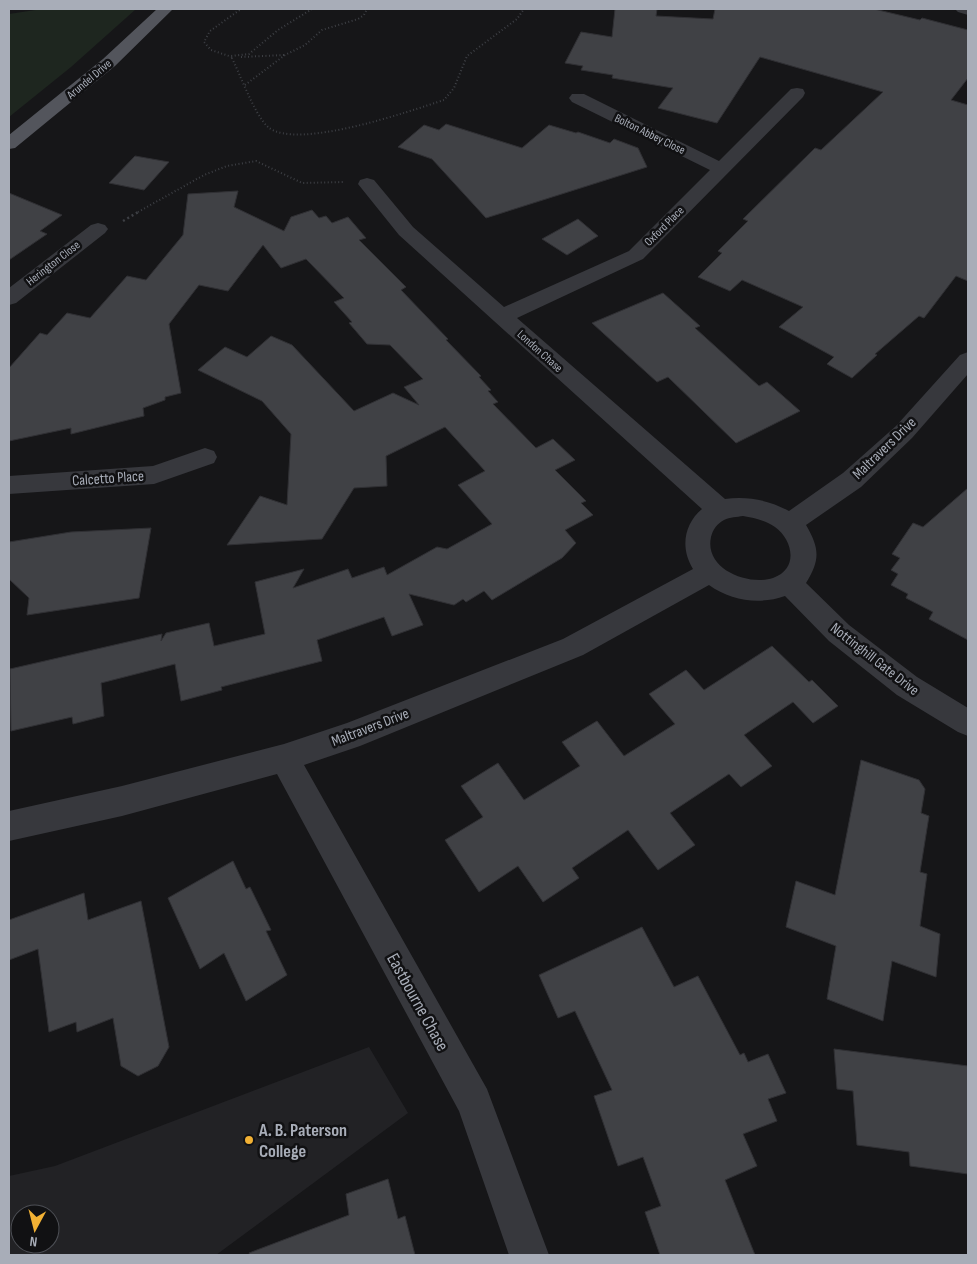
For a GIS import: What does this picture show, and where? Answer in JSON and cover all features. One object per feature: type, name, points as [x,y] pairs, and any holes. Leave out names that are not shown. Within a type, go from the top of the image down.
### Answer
[{"type":"main road","name":"Arundel Drive","points":[[9,144],[84,85],[144,32],[165,9]]},
{"type":"street","points":[[963,9],[968,10]]},
{"type":"street","name":"Oxford Place","points":[[502,316],[636,255],[798,93]]},
{"type":"street","name":"Bolton Abbey Close","points":[[578,98],[722,169]]},
{"type":"street","name":"London Chase","points":[[368,184],[406,231],[720,510]]},
{"type":"street","name":"Herington Close","points":[[9,298],[98,229]]},
{"type":"street","name":"Maltravers Drive","points":[[790,524],[852,480],[904,432],[968,360]]},
{"type":"street","name":"Calcetto Place","points":[[9,485],[154,475],[204,458]]},
{"type":"street","points":[[743,506],[768,511],[790,524],[804,544],[804,566],[790,584],[772,591],[750,591],[728,584],[710,572],[698,555],[697,537],[704,521],[720,510],[743,506]]},
{"type":"street","name":"Maltravers Drive","points":[[9,826],[122,801],[284,758],[350,736],[574,647],[710,572]]},
{"type":"street","name":"Nottinghill Gate Drive","points":[[790,584],[839,633],[907,686],[968,724]]},
{"type":"street","name":"Eastbourne Chase","points":[[284,758],[474,1102],[529,1255]]},
{"type":"path","points":[[241,9],[210,31],[204,42],[212,50],[231,56],[285,55]]},
{"type":"path","points":[[231,56],[249,54],[278,30],[312,9]]},
{"type":"path","points":[[245,85],[285,55],[305,45],[322,30],[358,19],[364,15],[367,9]]},
{"type":"path","points":[[231,56],[261,119],[274,131],[288,134],[310,134],[342,130],[444,100],[454,88],[467,56],[517,19],[524,9]]},
{"type":"path","points":[[98,229],[124,221],[204,175],[228,166],[256,161],[302,182],[333,181],[368,184]]},
{"type":"shaded area","points":[[42,9],[136,9],[71,67],[9,117],[9,14]]},
{"type":"shaded area","name":"A. B. Paterson College","points":[[369,1047],[408,1113],[216,1255],[9,1255],[9,1176],[55,1166]]},
{"type":"building","points":[[615,9],[657,9],[656,16],[713,19],[715,9],[874,9],[920,20],[922,18],[968,30],[968,78],[951,100],[968,105],[968,281],[956,276],[924,318],[919,316],[875,354],[877,355],[852,378],[827,364],[834,357],[779,327],[803,307],[742,280],[730,291],[698,277],[722,253],[718,251],[748,221],[743,219],[815,148],[821,150],[883,92],[760,57],[717,123],[658,108],[673,88],[612,78],[613,75],[581,70],[583,66],[565,63],[581,32],[612,37]]},
{"type":"building","points":[[446,124],[522,148],[549,125],[610,143],[614,139],[638,148],[647,167],[486,218],[432,159],[398,147],[424,125],[439,130]]},
{"type":"building","points":[[135,156],[169,162],[144,190],[109,183]]},
{"type":"building","points":[[238,191],[234,207],[284,231],[291,217],[312,210],[319,218],[326,216],[332,223],[348,217],[366,238],[359,240],[406,287],[401,290],[481,376],[479,377],[491,390],[488,391],[498,402],[493,404],[536,448],[553,439],[575,460],[555,470],[586,501],[581,503],[593,515],[565,530],[576,543],[562,558],[492,600],[484,591],[466,602],[463,599],[454,605],[409,594],[423,625],[392,636],[384,617],[317,640],[322,661],[221,687],[222,690],[181,701],[175,664],[101,683],[104,716],[73,724],[72,717],[11,731],[10,669],[162,634],[161,641],[166,633],[209,623],[214,646],[265,634],[255,582],[304,569],[293,588],[348,569],[352,578],[384,567],[387,575],[437,547],[447,549],[492,524],[458,485],[485,471],[445,427],[386,456],[387,486],[354,488],[322,539],[227,545],[260,496],[287,505],[291,434],[262,401],[198,370],[225,347],[247,357],[271,336],[292,345],[354,411],[393,393],[419,405],[404,387],[423,379],[390,345],[367,344],[349,323],[352,322],[334,302],[344,298],[306,259],[281,268],[263,245],[228,291],[199,285],[169,324],[181,393],[165,397],[165,400],[143,408],[144,416],[71,434],[71,428],[9,441],[9,368],[40,333],[47,335],[67,313],[90,318],[127,276],[146,280],[183,235],[188,194]]},
{"type":"building","points":[[9,193],[62,215],[40,231],[47,234],[9,260]]},
{"type":"building","points":[[578,219],[598,236],[567,255],[542,239]]},
{"type":"building","points":[[663,293],[700,326],[695,328],[759,386],[767,382],[800,411],[736,443],[668,377],[657,382],[592,323]]},
{"type":"building","points":[[968,488],[968,640],[929,619],[933,612],[906,598],[908,594],[891,585],[898,574],[891,570],[900,558],[892,554],[913,523],[923,527]]},
{"type":"building","points":[[151,528],[139,598],[27,615],[29,598],[9,579],[9,542],[71,532]]},
{"type":"building","points":[[772,646],[809,682],[812,680],[838,706],[813,723],[793,702],[744,735],[772,766],[741,787],[729,774],[670,813],[695,845],[658,870],[628,830],[572,868],[579,878],[543,902],[518,866],[479,892],[445,840],[483,817],[461,786],[498,763],[524,800],[580,766],[562,742],[597,721],[624,756],[675,724],[649,694],[686,670],[704,690]]},
{"type":"building","points":[[861,760],[919,780],[925,789],[921,813],[929,816],[920,872],[927,874],[920,926],[940,934],[936,977],[892,961],[883,1021],[827,999],[836,946],[786,927],[796,881],[835,895]]},
{"type":"building","points":[[233,861],[246,889],[250,887],[271,930],[266,931],[287,975],[246,1001],[224,953],[200,969],[168,898]]},
{"type":"building","points":[[84,893],[88,920],[141,901],[169,1047],[158,1066],[138,1076],[121,1066],[113,1018],[77,1032],[76,1022],[49,1032],[38,949],[9,960],[9,920]]},
{"type":"building","points":[[642,927],[674,987],[698,976],[740,1055],[744,1053],[748,1062],[768,1054],[786,1093],[768,1099],[777,1121],[743,1134],[757,1166],[725,1180],[755,1255],[660,1255],[645,1212],[661,1206],[643,1157],[618,1166],[594,1096],[612,1090],[575,1011],[558,1018],[539,975]]},
{"type":"building","points":[[834,1049],[968,1066],[968,1174],[910,1166],[909,1152],[857,1145],[853,1091],[837,1089]]},
{"type":"building","points":[[388,1179],[398,1219],[405,1216],[415,1255],[250,1255],[249,1253],[349,1215],[346,1194]]},
{"type":"place","name":"A. B. Paterson College","points":[[249,1140]]}]
